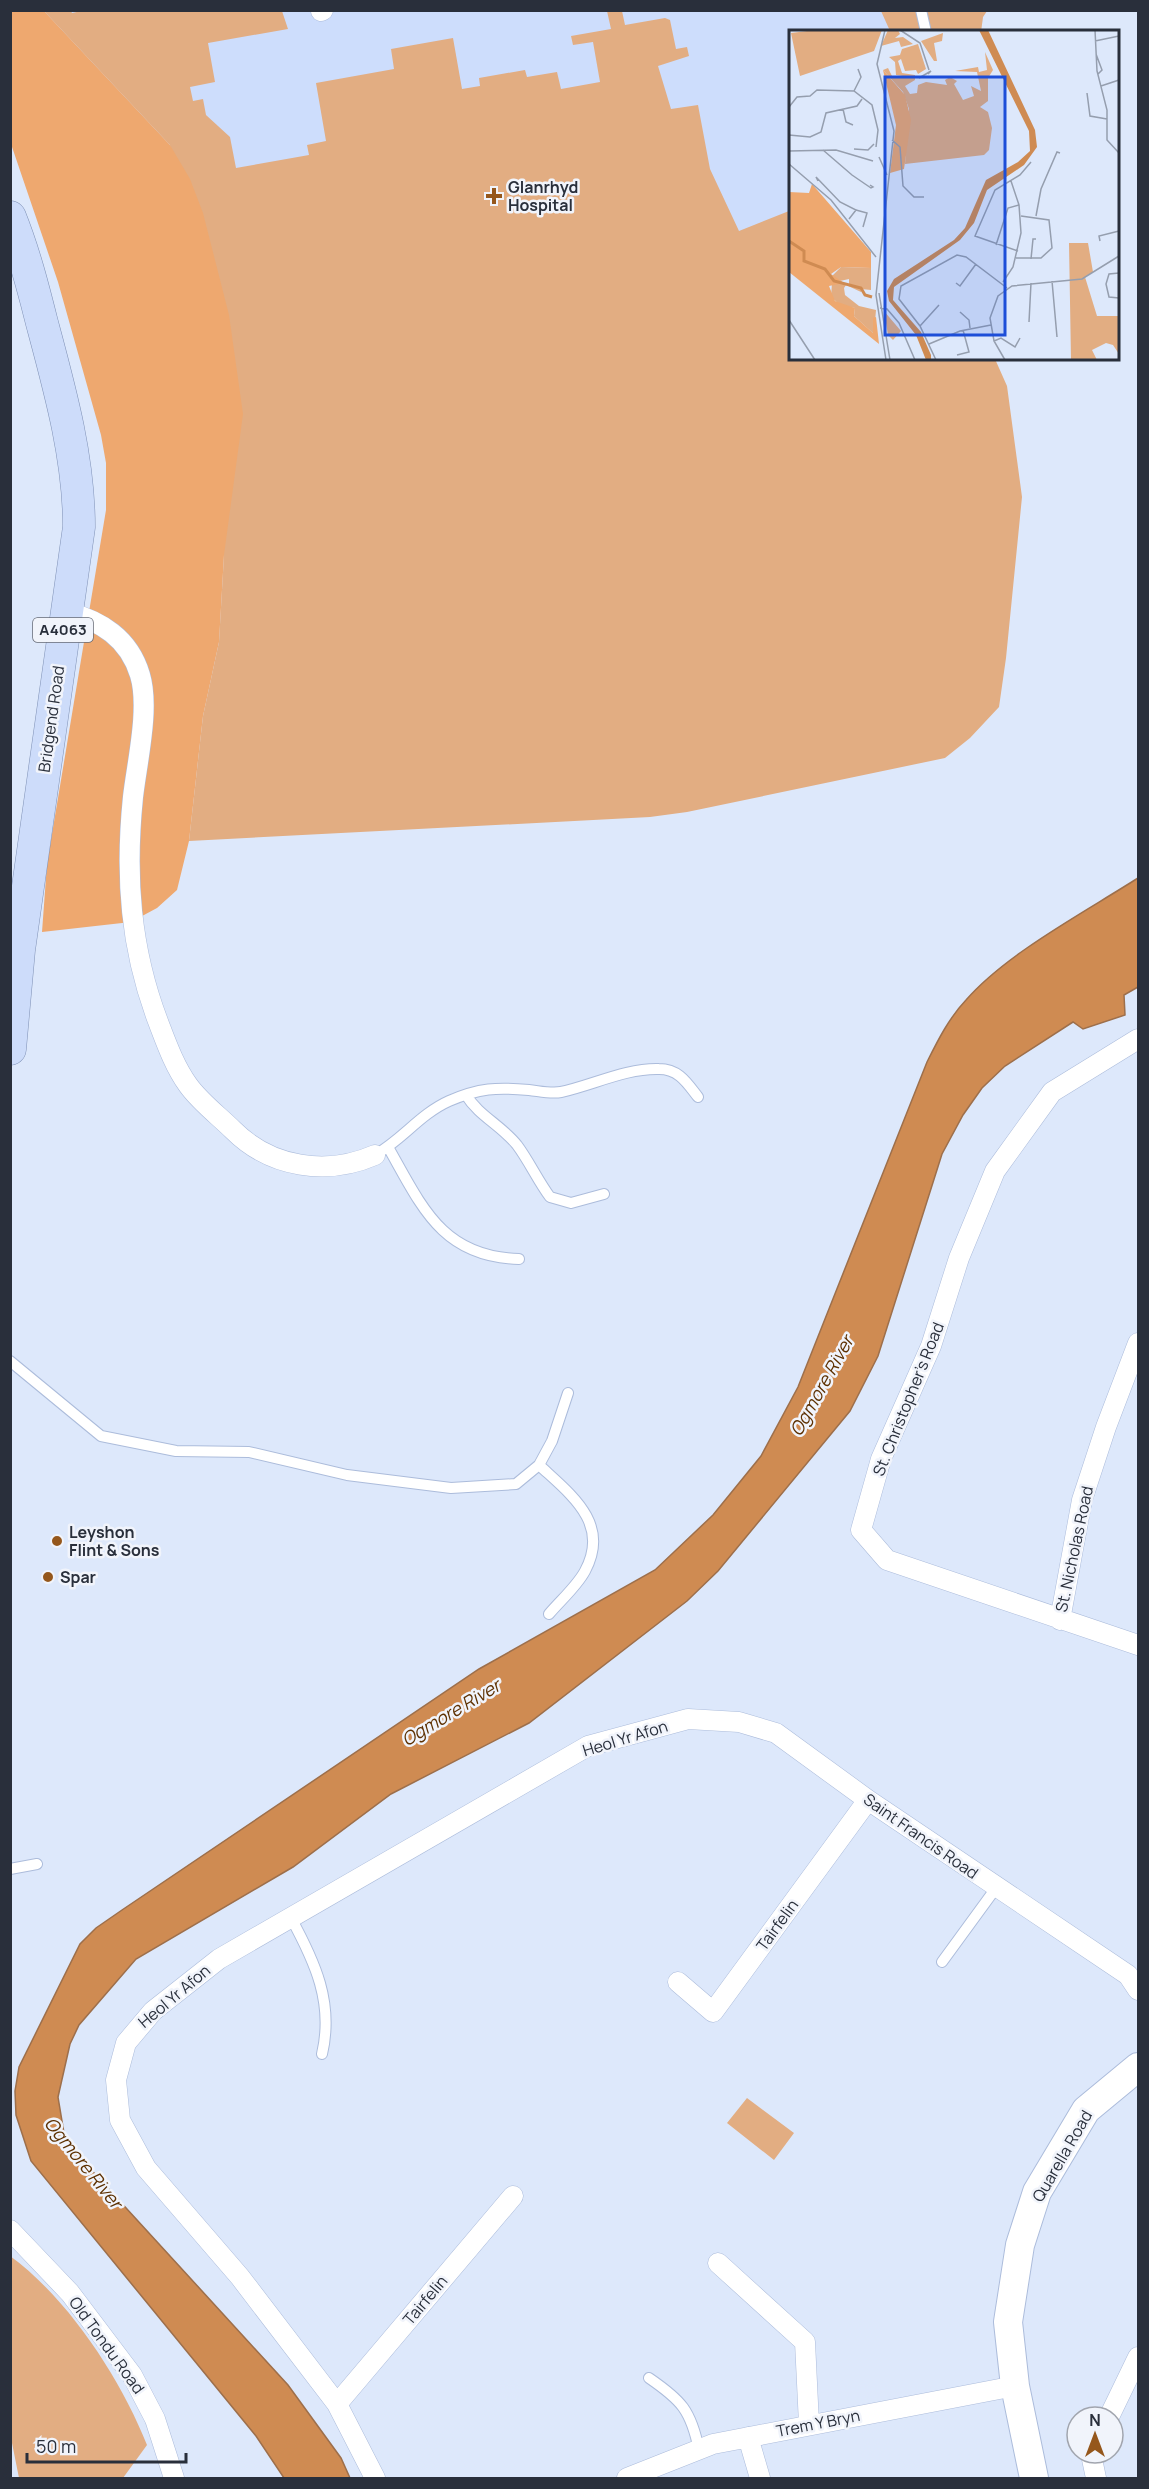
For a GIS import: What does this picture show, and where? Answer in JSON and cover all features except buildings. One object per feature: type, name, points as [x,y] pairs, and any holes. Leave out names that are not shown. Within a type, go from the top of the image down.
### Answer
[{"type":"main road","name":"Bridgend Road","points":[[10,217],[28,264],[61,390],[79,497],[79,527],[15,945],[10,1049]]},
{"type":"street","points":[[65,611],[88,618],[110,629],[129,648],[141,676],[143,702],[129,842],[131,922],[151,1003],[174,1061],[189,1086],[245,1142],[276,1159],[300,1166],[352,1165],[381,1151]]},
{"type":"street","name":"St. Christopher's Road","points":[[1138,1040],[1052,1092],[995,1171],[959,1258],[931,1346],[881,1460],[861,1530],[887,1560],[1138,1645]]},
{"type":"street","name":"St. Nicholas Road","points":[[1060,1620],[1082,1500],[1106,1427],[1138,1343]]},
{"type":"street","name":"Saint Francis Road","points":[[688,1719],[739,1722],[776,1733],[996,1888],[1135,1976]]},
{"type":"street","name":"Heol Yr Afon","points":[[375,2478],[337,2404],[240,2277],[147,2168],[120,2120],[116,2080],[126,2043],[134,2030],[153,2011],[219,1959],[588,1746],[688,1719]]},
{"type":"street","name":"Tairfelin","points":[[678,1982],[713,2012],[868,1800]]},
{"type":"street","name":"Quarella Road","points":[[1034,2478],[1015,2386],[1008,2322],[1020,2245],[1037,2192],[1086,2110],[1138,2067]]},
{"type":"street","name":"Tairfelin","points":[[337,2404],[513,2196]]},
{"type":"street","name":"Old Tondu Road","points":[[10,2230],[70,2293],[132,2375],[155,2418],[174,2478]]},
{"type":"street","points":[[718,2264],[805,2342],[809,2424]]},
{"type":"street","points":[[1114,2405],[1138,2358]]},
{"type":"street","name":"Trem Y Bryn","points":[[627,2478],[699,2450],[748,2437],[1015,2386]]},
{"type":"street","points":[[748,2437],[760,2478]]},
{"type":"lane","points":[[921,10],[926,30]]},
{"type":"lane","points":[[519,1259],[494,1258],[469,1250],[450,1237],[425,1210],[381,1151],[420,1119],[447,1102],[494,1087],[558,1092],[627,1073],[660,1068],[681,1074],[698,1097]]},
{"type":"lane","points":[[466,1095],[474,1109],[501,1128],[517,1145],[550,1197],[571,1203],[604,1194]]},
{"type":"lane","points":[[10,1361],[101,1436],[176,1451],[249,1452],[346,1475],[451,1488],[516,1484],[538,1465],[552,1441],[568,1394]]},
{"type":"lane","points":[[538,1465],[580,1503],[593,1537],[585,1571],[549,1614]]},
{"type":"lane","points":[[10,1869],[37,1864]]},
{"type":"lane","points":[[942,1962],[996,1888]]},
{"type":"lane","points":[[291,1918],[316,1965],[328,2030],[322,2054]]},
{"type":"lane","points":[[649,2378],[678,2398],[695,2432],[699,2450]]},
{"type":"shaded area","points":[[86,10],[282,11],[288,29],[208,43],[215,82],[190,87],[193,101],[203,99],[206,115],[230,137],[236,168],[309,155],[307,145],[326,141],[316,83],[394,69],[391,49],[453,38],[462,89],[480,86],[479,78],[525,70],[527,77],[557,72],[561,89],[600,82],[593,42],[573,45],[571,36],[611,29],[607,11],[622,11],[625,25],[665,18],[670,20],[676,49],[687,47],[689,56],[658,66],[671,109],[698,105],[710,169],[739,231],[789,211],[789,360],[995,360],[1007,386],[1022,497],[999,707],[970,738],[945,758],[687,812],[650,817],[189,841],[203,716],[219,642],[224,555],[170,145],[44,11],[71,11],[72,13]]},
{"type":"shaded area","points":[[10,11],[44,11],[170,145],[190,179],[203,213],[229,315],[243,414],[224,555],[219,642],[203,716],[189,841],[177,890],[157,908],[131,922],[42,932],[47,864],[106,510],[106,463],[101,435],[58,282],[11,144]]},
{"type":"shaded area","name":"Glanrhyd Hospital","points":[[44,11],[987,11],[983,17],[981,30],[789,30],[789,299],[243,414],[229,315],[203,213],[170,145]]},
{"type":"shaded area","points":[[881,11],[987,11],[983,17],[981,30],[890,30]]},
{"type":"shaded area","points":[[747,2098],[794,2133],[774,2160],[727,2123]]},
{"type":"shaded area","points":[[10,2256],[31,2273],[72,2317],[108,2367],[123,2394],[147,2445],[123,2478],[19,2478],[10,2433]]},
{"type":"water","name":"Ogmore River","points":[[1138,878],[1138,987],[1124,995],[1125,1015],[1083,1029],[1073,1022],[1005,1066],[982,1088],[963,1115],[942,1154],[878,1356],[850,1411],[718,1571],[687,1601],[529,1723],[391,1794],[293,1867],[136,1959],[79,2025],[70,2044],[58,2097],[64,2133],[73,2150],[288,2385],[341,2458],[350,2478],[284,2478],[256,2436],[31,2161],[16,2115],[15,2091],[19,2067],[80,1944],[96,1928],[122,1910],[479,1669],[655,1570],[713,1515],[761,1456],[798,1387],[927,1062],[949,1022],[983,983],[1024,950]]},
{"type":"place","name":"Glanrhyd Hospital","points":[[494,196]]},
{"type":"place","name":"Leyshon Flint & Sons","points":[[57,1541]]},
{"type":"place","name":"Spar","points":[[48,1577]]}]
